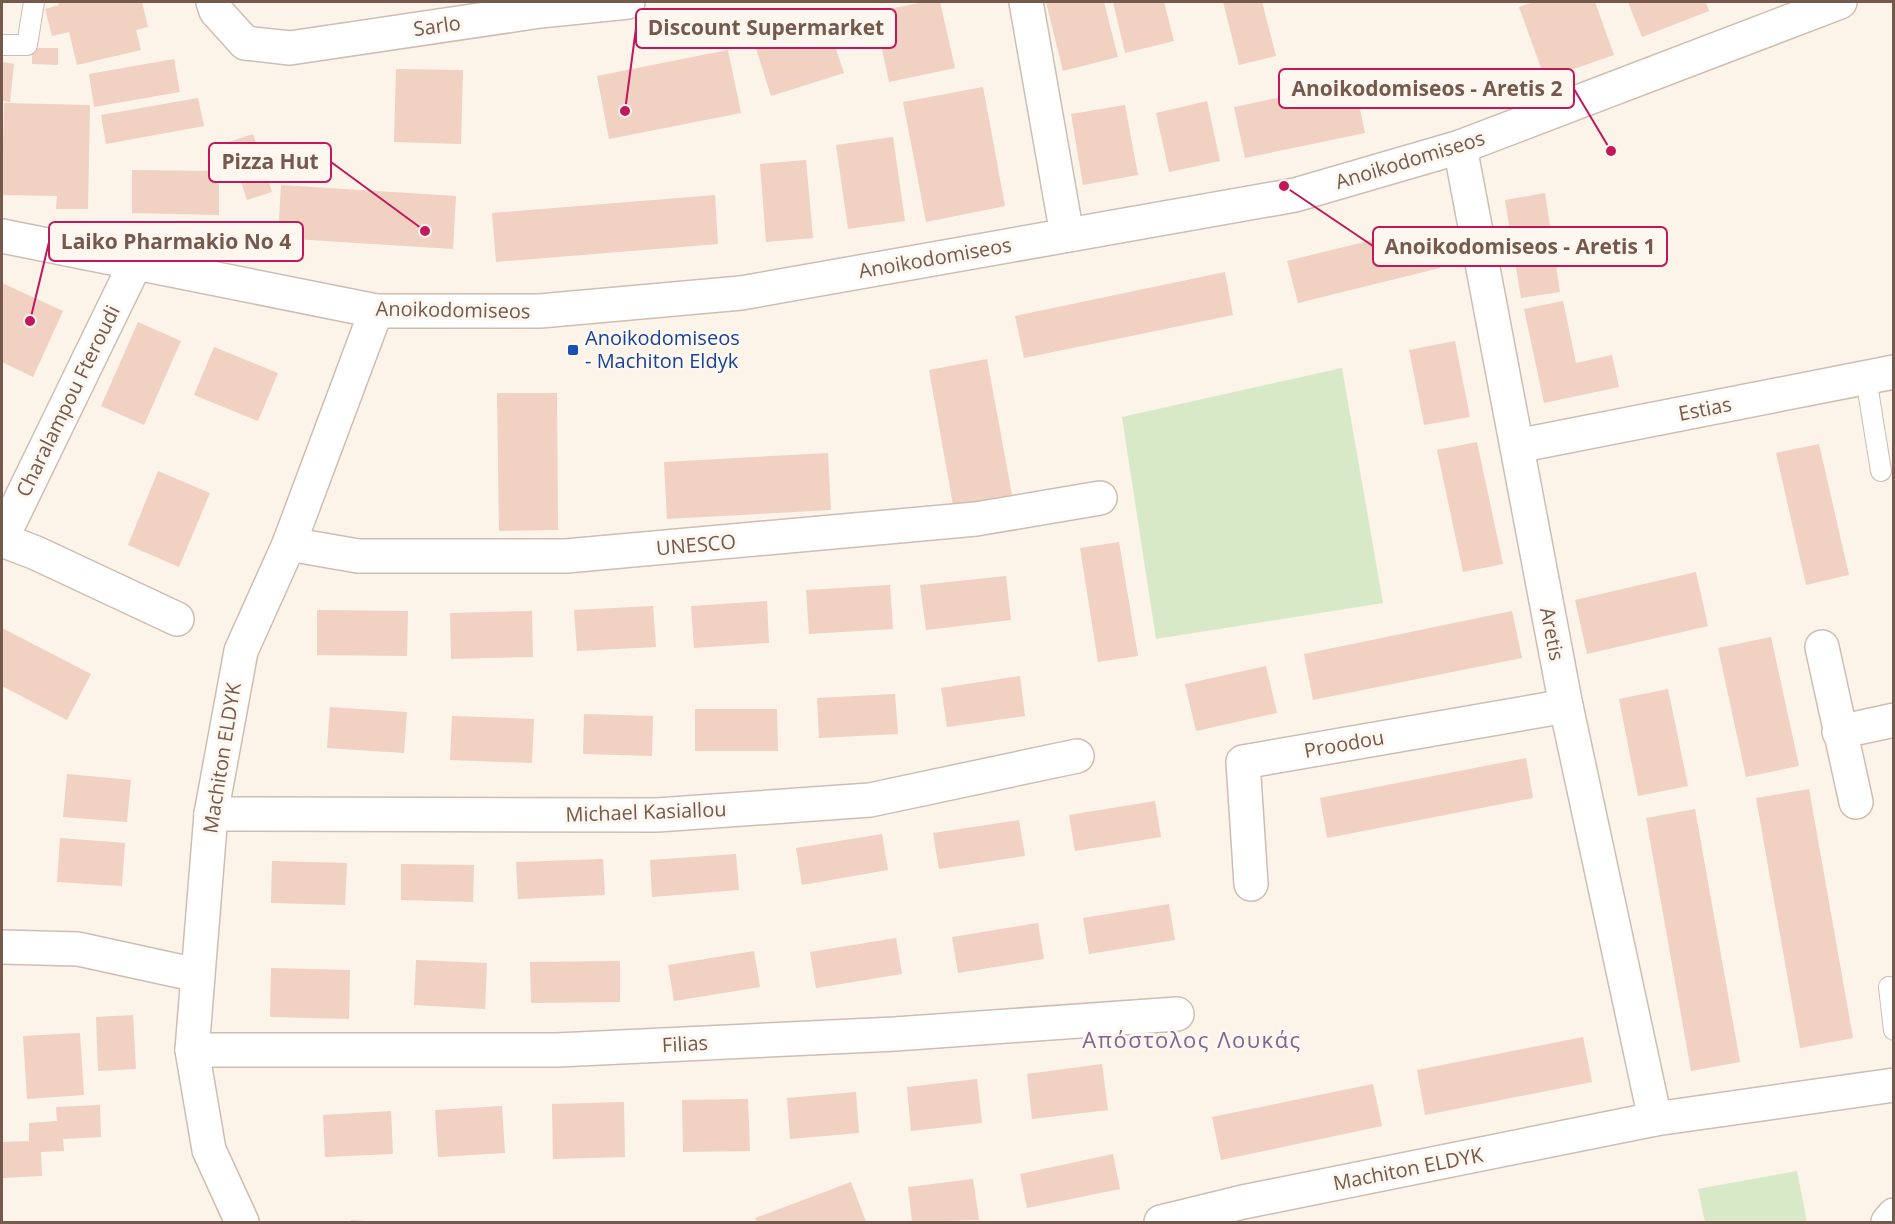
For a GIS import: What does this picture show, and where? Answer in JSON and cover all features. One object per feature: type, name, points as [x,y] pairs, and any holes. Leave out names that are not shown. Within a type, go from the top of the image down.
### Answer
[{"type":"street","name":"Sarlo","points":[[213,2],[216,10],[245,43],[290,48],[496,9],[628,2]]},
{"type":"street","points":[[1026,2],[1067,235]]},
{"type":"street","name":"Anoikodomiseos","points":[[2,236],[376,311],[540,311],[741,293],[1295,195],[1460,147],[1840,2]]},
{"type":"street","name":"Aretis","points":[[1460,147],[1566,705],[1655,1119]]},
{"type":"street","name":"Charalampou Fteroudi","points":[[2,539],[135,264]]},
{"type":"street","name":"Machiton ELDYK","points":[[242,1222],[209,1150],[192,1050],[211,814],[241,651],[289,544],[376,311]]},
{"type":"street","name":"Estias","points":[[1517,446],[1880,375]]},
{"type":"street","name":"UNESCO","points":[[289,544],[358,556],[566,556],[976,519],[1100,498]]},
{"type":"street","points":[[2,539],[177,619]]},
{"type":"street","points":[[1822,647],[1856,802]]},
{"type":"street","name":"Proodou","points":[[1251,884],[1243,762],[1566,705]]},
{"type":"street","points":[[1839,732],[1893,720]]},
{"type":"street","name":"Michael Kasiallou","points":[[211,814],[657,815],[870,800],[1077,756]]},
{"type":"street","points":[[2,947],[78,949],[197,975]]},
{"type":"street","name":"Filias","points":[[192,1050],[557,1050],[895,1034],[1177,1014]]},
{"type":"street","name":"Machiton ELDYK","points":[[1161,1222],[1246,1212],[1655,1119],[1893,1085]]},
{"type":"street","points":[[1888,1222],[1893,1215]]},
{"type":"lane","points":[[2,45],[27,45],[34,2]]},
{"type":"lane","points":[[1880,375],[1881,471]]},
{"type":"lane","points":[[1889,987],[1893,1030]]},
{"type":"green space","points":[[1342,368],[1383,603],[1156,639],[1122,417]]},
{"type":"green space","points":[[1797,1171],[1807,1222],[1705,1222],[1698,1189]]},
{"type":"building","points":[[58,2],[142,2],[148,27],[136,30],[141,50],[77,65],[69,32],[52,36],[45,9],[59,5]]},
{"type":"building","points":[[924,2],[940,2],[955,68],[889,82],[874,12]]},
{"type":"building","points":[[1046,2],[1104,2],[1118,57],[1063,71]]},
{"type":"building","points":[[1113,2],[1164,2],[1174,41],[1125,53]]},
{"type":"building","points":[[1223,2],[1262,2],[1276,56],[1239,65]]},
{"type":"building","points":[[1534,2],[1595,2],[1614,55],[1545,79],[1519,7]]},
{"type":"building","points":[[1628,2],[1706,2],[1709,11],[1642,37]]},
{"type":"building","points":[[826,19],[844,73],[771,96],[754,42]]},
{"type":"building","points":[[32,48],[58,48],[58,65],[32,64]]},
{"type":"building","points":[[728,50],[741,113],[609,139],[597,76]]},
{"type":"building","points":[[174,59],[180,92],[94,107],[89,74]]},
{"type":"building","points":[[2,62],[14,64],[10,102],[2,101]]},
{"type":"building","points":[[396,69],[463,70],[461,144],[394,142]]},
{"type":"building","points":[[1354,82],[1365,133],[1245,158],[1234,107]]},
{"type":"building","points":[[983,87],[1005,206],[926,222],[903,102]]},
{"type":"building","points":[[198,98],[204,126],[106,144],[101,115]]},
{"type":"building","points":[[1207,101],[1220,161],[1169,172],[1156,113]]},
{"type":"building","points":[[4,103],[90,105],[88,209],[56,209],[57,196],[2,195]]},
{"type":"building","points":[[1125,105],[1138,175],[1083,185],[1071,114]]},
{"type":"building","points":[[253,134],[272,192],[247,200],[228,142]]},
{"type":"building","points":[[893,137],[905,221],[848,229],[836,145]]},
{"type":"building","points":[[806,160],[813,238],[766,242],[760,164]]},
{"type":"building","points":[[132,170],[219,171],[219,215],[132,213]]},
{"type":"building","points":[[281,185],[456,196],[453,249],[278,238]]},
{"type":"building","points":[[1545,193],[1560,292],[1521,298],[1505,200]]},
{"type":"building","points":[[715,195],[718,244],[496,262],[492,213]]},
{"type":"building","points":[[1429,226],[1440,268],[1298,303],[1287,261]]},
{"type":"building","points":[[1225,272],[1233,315],[1024,358],[1015,316]]},
{"type":"building","points":[[2,283],[63,311],[33,377],[2,362]]},
{"type":"building","points":[[1563,301],[1576,363],[1612,355],[1619,387],[1544,403],[1524,309]]},
{"type":"building","points":[[138,322],[181,341],[144,425],[101,406]]},
{"type":"building","points":[[1455,341],[1470,417],[1424,425],[1409,350]]},
{"type":"building","points":[[214,347],[278,373],[258,421],[194,395]]},
{"type":"building","points":[[987,359],[1012,495],[953,505],[929,370]]},
{"type":"building","points":[[497,393],[557,393],[558,530],[499,531]]},
{"type":"building","points":[[1477,442],[1503,564],[1463,572],[1437,450]]},
{"type":"building","points":[[1819,444],[1849,575],[1806,585],[1776,453]]},
{"type":"building","points":[[828,453],[831,510],[667,519],[664,462]]},
{"type":"building","points":[[158,471],[210,493],[179,567],[128,545]]},
{"type":"building","points":[[1119,542],[1138,656],[1098,662],[1080,548]]},
{"type":"building","points":[[1696,572],[1708,626],[1587,654],[1575,600]]},
{"type":"building","points":[[1006,576],[1011,620],[926,630],[920,585]]},
{"type":"building","points":[[890,585],[893,629],[809,634],[806,590]]},
{"type":"building","points":[[767,601],[769,643],[694,648],[691,606]]},
{"type":"building","points":[[653,606],[656,647],[577,651],[574,610]]},
{"type":"building","points":[[317,610],[408,611],[407,656],[317,655]]},
{"type":"building","points":[[532,611],[533,657],[451,659],[450,613]]},
{"type":"building","points":[[1512,611],[1522,658],[1313,700],[1304,654]]},
{"type":"building","points":[[2,628],[91,674],[67,720],[2,686]]},
{"type":"building","points":[[1771,637],[1799,766],[1746,777],[1718,648]]},
{"type":"building","points":[[1266,666],[1277,713],[1196,731],[1185,684]]},
{"type":"building","points":[[1020,676],[1025,716],[947,727],[941,688]]},
{"type":"building","points":[[1668,689],[1688,786],[1638,796],[1619,699]]},
{"type":"building","points":[[895,694],[898,734],[819,738],[817,698]]},
{"type":"building","points":[[330,707],[407,712],[404,753],[327,748]]},
{"type":"building","points":[[695,709],[777,709],[778,751],[695,751]]},
{"type":"building","points":[[584,714],[653,716],[652,756],[583,754]]},
{"type":"building","points":[[452,716],[534,719],[532,763],[450,760]]},
{"type":"building","points":[[1526,758],[1533,798],[1327,838],[1320,798]]},
{"type":"building","points":[[67,774],[131,780],[127,822],[63,817]]},
{"type":"building","points":[[1809,789],[1853,1038],[1800,1048],[1756,798]]},
{"type":"building","points":[[1155,801],[1161,837],[1075,851],[1069,815]]},
{"type":"building","points":[[1695,809],[1740,1062],[1691,1071],[1646,818]]},
{"type":"building","points":[[1019,820],[1025,856],[939,869],[933,833]]},
{"type":"building","points":[[882,834],[888,870],[802,885],[796,848]]},
{"type":"building","points":[[60,838],[125,843],[122,886],[57,882]]},
{"type":"building","points":[[736,854],[739,890],[652,897],[650,860]]},
{"type":"building","points":[[603,859],[605,895],[518,899],[516,862]]},
{"type":"building","points":[[272,861],[347,863],[345,905],[271,903]]},
{"type":"building","points":[[401,864],[474,865],[473,902],[401,900]]},
{"type":"building","points":[[1169,904],[1175,940],[1089,954],[1083,918]]},
{"type":"building","points":[[1038,923],[1044,959],[958,973],[952,937]]},
{"type":"building","points":[[896,938],[902,974],[816,988],[810,952]]},
{"type":"building","points":[[754,951],[760,987],[674,1001],[668,965]]},
{"type":"building","points":[[416,960],[487,963],[485,1009],[414,1005]]},
{"type":"building","points":[[620,961],[620,1002],[531,1003],[530,962]]},
{"type":"building","points":[[271,968],[350,970],[349,1019],[270,1017]]},
{"type":"building","points":[[133,1015],[136,1069],[98,1071],[96,1017]]},
{"type":"building","points":[[80,1033],[84,1095],[27,1099],[23,1036]]},
{"type":"building","points":[[1583,1037],[1592,1082],[1425,1115],[1417,1070]]},
{"type":"building","points":[[1102,1064],[1108,1110],[1032,1119],[1027,1074]]},
{"type":"building","points":[[977,1079],[982,1123],[911,1131],[907,1087]]},
{"type":"building","points":[[1373,1084],[1382,1126],[1221,1160],[1212,1117]]},
{"type":"building","points":[[856,1092],[859,1133],[790,1139],[787,1098]]},
{"type":"building","points":[[748,1099],[750,1151],[683,1152],[682,1100]]},
{"type":"building","points":[[624,1102],[625,1157],[553,1159],[552,1104]]},
{"type":"building","points":[[100,1105],[101,1137],[63,1139],[64,1151],[41,1152],[42,1176],[2,1178],[2,1142],[29,1141],[29,1123],[57,1121],[56,1107]]},
{"type":"building","points":[[502,1106],[505,1153],[438,1157],[435,1110]]},
{"type":"building","points":[[391,1111],[393,1154],[325,1157],[323,1115]]},
{"type":"building","points":[[1113,1154],[1120,1189],[1027,1208],[1020,1174]]},
{"type":"building","points":[[973,1179],[979,1220],[912,1222],[908,1187]]},
{"type":"building","points":[[851,1182],[866,1222],[757,1222],[755,1218]]},
{"type":"building","points":[[351,1220],[367,1221],[367,1222],[350,1222]]},
{"type":"place","name":"Discount Supermarket","points":[[625,111]]},
{"type":"place","name":"Anoikodomiseos - Aretis 2","points":[[1611,151]]},
{"type":"place","name":"Anoikodomiseos - Aretis 1","points":[[1284,186]]},
{"type":"place","name":"Pizza Hut","points":[[425,231]]},
{"type":"place","name":"Laiko Pharmakio No 4","points":[[30,321]]},
{"type":"place","name":"Anoikodomiseos - Machiton Eldyk","points":[[573,350]]},
{"type":"district","name":"Απόστολος Λουκάς","points":[[1192,1040]]}]
